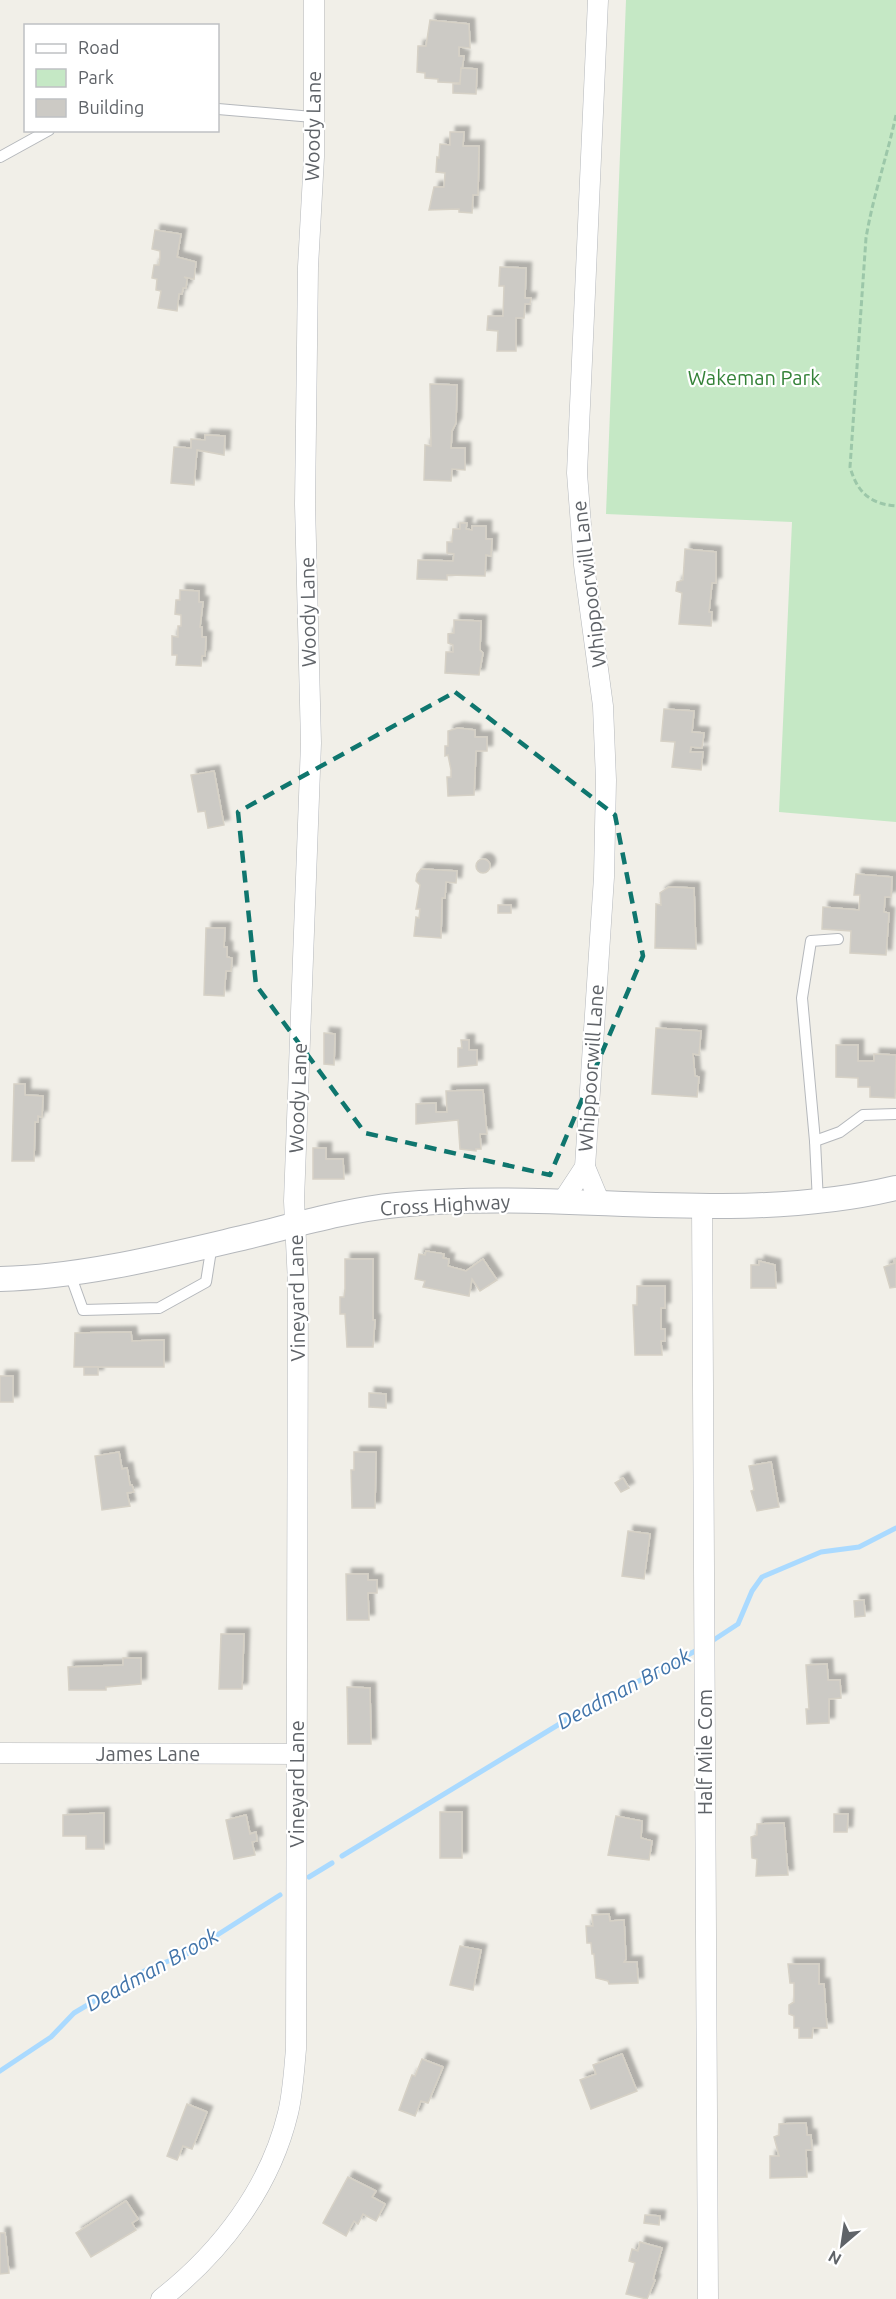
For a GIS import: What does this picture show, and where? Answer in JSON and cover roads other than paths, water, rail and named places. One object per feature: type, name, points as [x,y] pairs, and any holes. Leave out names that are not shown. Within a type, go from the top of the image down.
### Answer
[{"type":"street","name":"Woody Lane","points":[[296,1224],[294,1201],[311,743],[305,504],[314,0]]},
{"type":"street","name":"Whippoorwill Lane","points":[[598,0],[577,473],[584,566],[603,706],[606,780],[604,877],[585,1167],[600,1203]]},
{"type":"street","name":"Whippoorwill Lane","points":[[562,1202],[585,1167]]},
{"type":"street","name":"Cross Highway","points":[[0,1279],[70,1274],[354,1211],[404,1204],[818,1203],[896,1188]]},
{"type":"street","name":"Half Mile Com","points":[[702,1204],[708,2299]]},
{"type":"street","name":"Vineyard Lane","points":[[161,2299],[210,2254],[238,2220],[271,2161],[289,2111],[296,2049],[297,2002],[298,1283],[296,1224]]},
{"type":"street","name":"James Lane","points":[[0,1753],[296,1755]]},
{"type":"lane","points":[[219,109],[313,117]]},
{"type":"lane","points":[[0,157],[46,132]]},
{"type":"lane","points":[[818,1203],[802,998],[811,941],[838,939]]},
{"type":"lane","points":[[814,1142],[840,1132],[862,1115],[896,1114]]},
{"type":"lane","points":[[70,1274],[83,1310],[159,1308],[206,1282],[212,1244]]},
{"type":"waterway","name":"Deadman Brook","points":[[709,1643],[738,1624],[752,1591],[762,1577],[821,1552],[859,1547],[896,1528]]},
{"type":"waterway","name":"Deadman Brook","points":[[342,1856],[571,1717],[699,1649]]},
{"type":"waterway","name":"Deadman Brook","points":[[309,1877],[332,1863]]},
{"type":"waterway","name":"Deadman Brook","points":[[0,2071],[51,2037],[74,2013],[148,1969],[189,1953],[280,1895]]},
{"type":"park label","name":"Wakeman Park","points":[[754,378]]}]
